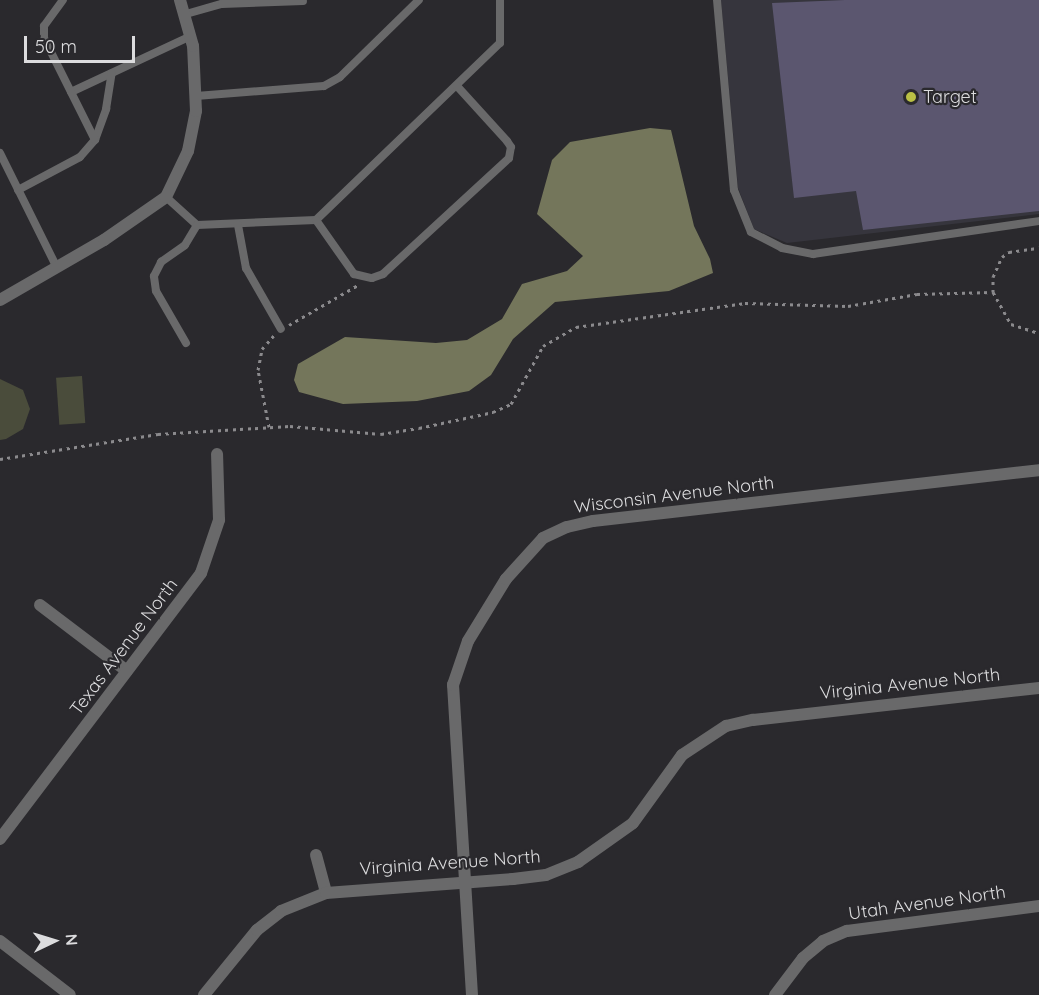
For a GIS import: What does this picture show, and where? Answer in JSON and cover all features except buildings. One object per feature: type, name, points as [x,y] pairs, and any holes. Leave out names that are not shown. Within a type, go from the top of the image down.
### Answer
[{"type":"street","points":[[0,300],[139,218],[166,196],[190,145],[196,96],[191,36],[180,0]]},
{"type":"street","name":"Texas Avenue North","points":[[0,839],[201,573],[219,520],[217,454]]},
{"type":"street","name":"Wisconsin Avenue North","points":[[465,883],[454,712],[458,662],[506,579],[543,538],[593,521],[1039,470]]},
{"type":"street","points":[[40,605],[127,671]]},
{"type":"street","name":"Virginia Avenue North","points":[[204,995],[257,930],[281,911],[326,893],[546,875],[578,862],[633,823],[682,754],[726,726],[753,720],[1039,688]]},
{"type":"street","points":[[316,855],[326,893]]},
{"type":"street","points":[[465,883],[472,995]]},
{"type":"street","name":"Utah Avenue North","points":[[777,994],[803,958],[823,941],[847,931],[1039,906]]},
{"type":"street","points":[[0,941],[70,995]]},
{"type":"lane","points":[[63,0],[44,26],[44,38],[95,140]]},
{"type":"lane","points":[[196,96],[324,87],[340,77],[419,0]]},
{"type":"lane","points":[[166,196],[196,225],[316,220],[500,43],[500,0]]},
{"type":"lane","points":[[717,0],[734,190],[751,232],[782,248],[813,254],[1039,221]]},
{"type":"lane","points":[[186,14],[222,4],[303,1]]},
{"type":"lane","points":[[71,92],[191,36]]},
{"type":"lane","points":[[18,190],[80,157],[95,140],[106,109],[112,73]]},
{"type":"lane","points":[[316,220],[345,265],[362,276],[372,278],[395,267],[509,158],[511,147],[507,141],[457,86]]},
{"type":"lane","points":[[0,153],[57,268]]},
{"type":"lane","points":[[186,343],[156,291],[154,276],[156,268],[189,239],[196,225]]},
{"type":"lane","points":[[238,225],[246,268],[281,329]]},
{"type":"path","points":[[1039,248],[1009,252],[1002,257],[993,277],[993,292],[1011,324],[1039,333]]},
{"type":"path","points":[[269,427],[259,359],[269,340],[281,329],[356,290],[362,276]]},
{"type":"path","points":[[0,459],[145,435],[269,427],[381,434],[494,412],[516,400],[543,346],[576,327],[745,303],[848,306],[917,294],[993,292]]},
{"type":"shaded area","name":"Target","points":[[721,0],[1039,0],[1039,214],[787,243],[754,229],[738,188]]},
{"type":"shaded area","points":[[650,128],[671,130],[694,226],[710,259],[713,273],[669,291],[555,302],[513,339],[491,375],[469,391],[417,401],[343,404],[299,392],[294,380],[298,364],[345,337],[436,343],[467,340],[502,319],[522,284],[567,271],[583,256],[537,214],[552,160],[570,142]]},
{"type":"shaded area","points":[[82,376],[85,423],[59,425],[56,378]]},
{"type":"shaded area","points":[[0,379],[23,390],[30,409],[23,429],[0,440]]},
{"type":"place","name":"Target","points":[[911,97]]}]
